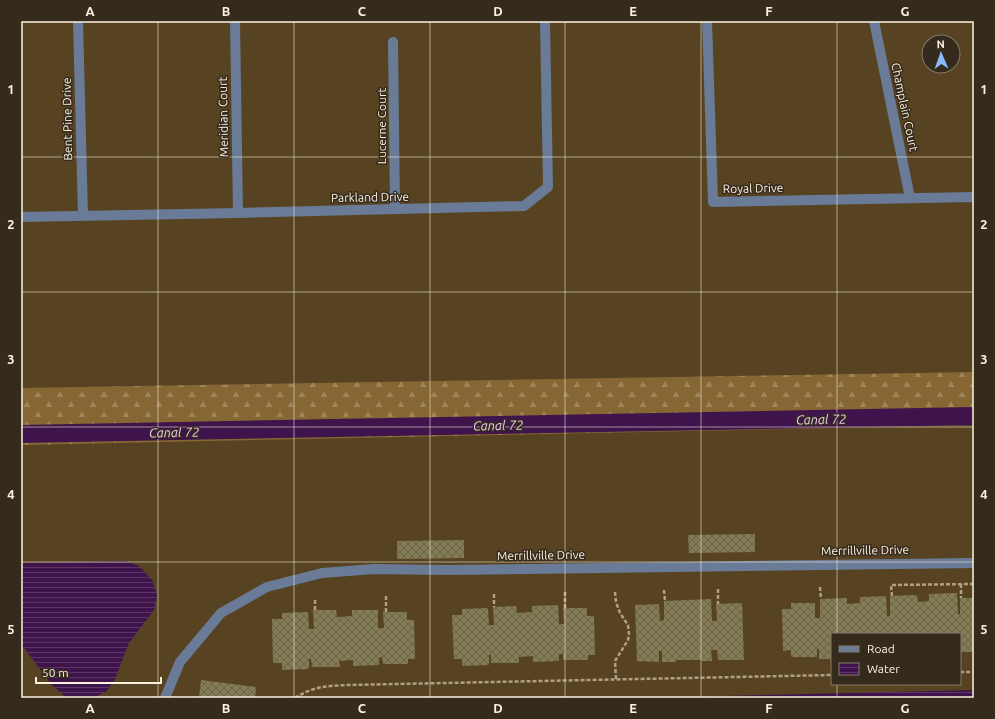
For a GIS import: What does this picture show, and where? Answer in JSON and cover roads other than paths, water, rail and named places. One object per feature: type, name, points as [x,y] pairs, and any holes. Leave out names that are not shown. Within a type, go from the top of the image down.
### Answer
[{"type":"street","name":"Bent Pine Drive","points":[[78,21],[83,216]]},
{"type":"street","name":"Meridian Court","points":[[235,21],[238,213]]},
{"type":"street","name":"Parkland Drive","points":[[21,217],[524,206],[548,187],[545,21]]},
{"type":"street","name":"Royal Drive","points":[[707,21],[713,202],[974,197]]},
{"type":"street","name":"Champlain Court","points":[[874,21],[910,198]]},
{"type":"street","name":"Lucerne Court","points":[[393,42],[395,210]]},
{"type":"street","name":"Merrillville Drive","points":[[164,698],[180,662],[221,613],[267,586],[322,573],[374,569],[448,570],[974,562]]},
{"type":"water","points":[[126,561],[139,566],[152,580],[157,595],[154,610],[129,643],[115,679],[107,691],[93,698],[67,698],[52,685],[21,644],[21,563]]},
{"type":"water","points":[[974,690],[974,698],[637,698]]},
{"type":"waterway","name":"Canal 72","points":[[21,434],[974,416]]}]
